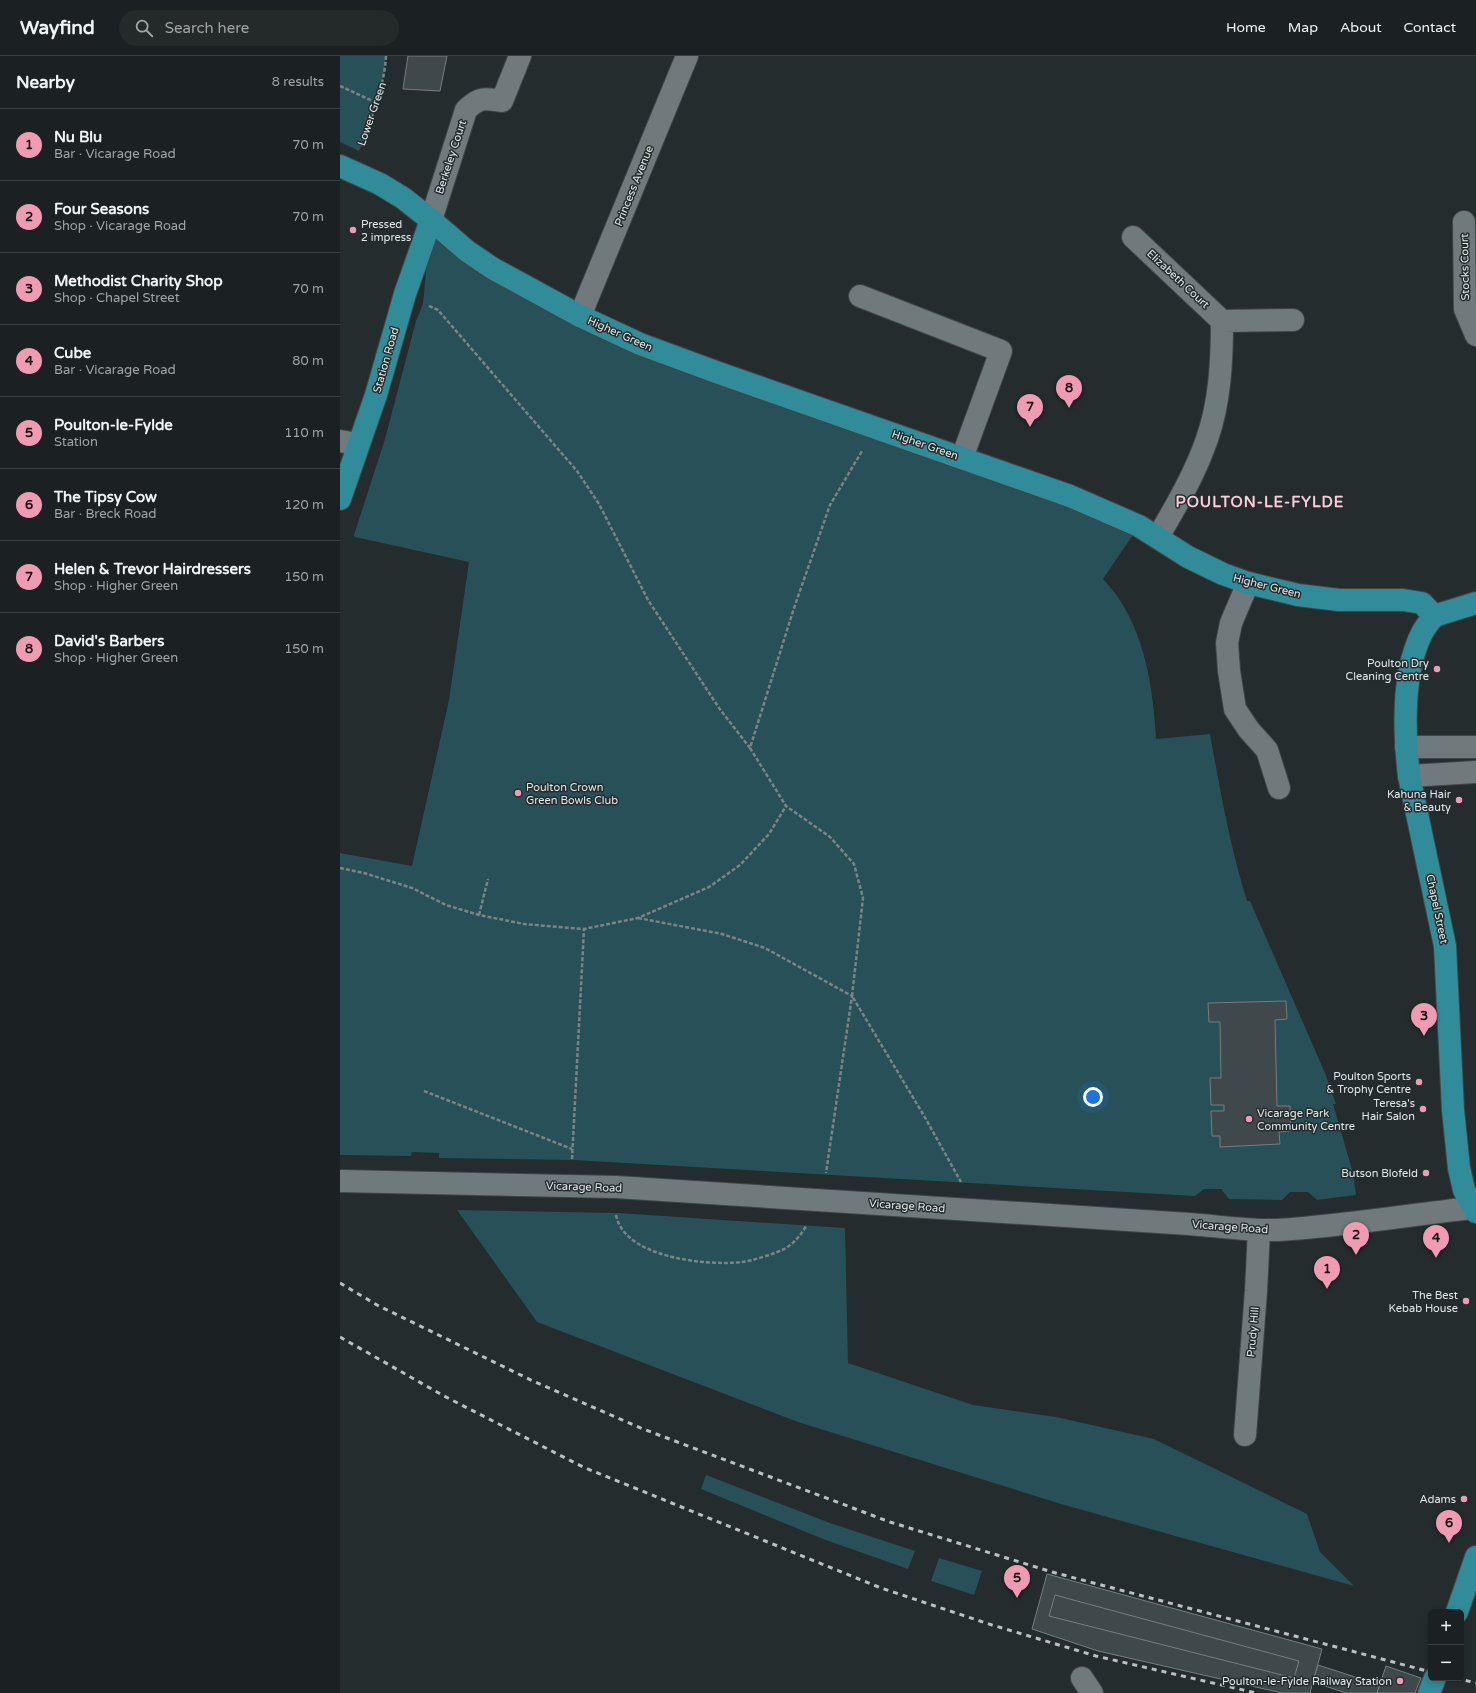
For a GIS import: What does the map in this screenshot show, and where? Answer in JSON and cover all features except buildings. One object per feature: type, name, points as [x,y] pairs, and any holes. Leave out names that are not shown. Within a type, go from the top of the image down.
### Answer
[{"type":"main road","points":[[346,169],[380,184],[403,198],[431,220]]},
{"type":"main road","name":"Station Road","points":[[340,499],[349,442],[376,395],[405,294],[431,220]]},
{"type":"main road","name":"Higher Green","points":[[431,220],[467,251],[492,268],[580,316],[640,344],[1070,496],[1114,514],[1158,538],[1188,557],[1223,574],[1248,583],[1298,595],[1339,600],[1403,600],[1422,603],[1434,616]]},
{"type":"main road","points":[[1434,616],[1476,603]]},
{"type":"main road","name":"Chapel Street","points":[[1434,616],[1422,632],[1415,650],[1409,682],[1405,719],[1406,747],[1409,776],[1445,946],[1453,1110],[1458,1168],[1464,1190],[1475,1209]]},
{"type":"main road","points":[[1459,1609],[1471,1590],[1476,1557]]},
{"type":"main road","points":[[1430,1693],[1434,1681]]},
{"type":"street","name":"Berkeley Court","points":[[431,220],[466,110],[475,101],[486,99],[502,101],[520,56]]},
{"type":"street","name":"Princess Avenue","points":[[580,316],[688,56]]},
{"type":"street","name":"Stocks Court","points":[[1464,222],[1465,309],[1476,335]]},
{"type":"street","name":"Elizabeth Court","points":[[1133,237],[1222,321]]},
{"type":"street","points":[[860,296],[1001,352],[962,458]]},
{"type":"street","points":[[1158,538],[1184,492],[1208,438],[1218,392],[1222,357],[1222,321],[1293,320]]},
{"type":"street","points":[[1248,583],[1231,623],[1226,643],[1229,671],[1235,709],[1249,730],[1267,750],[1279,788]]},
{"type":"street","points":[[1406,747],[1476,747]]},
{"type":"street","points":[[1409,776],[1476,772]]},
{"type":"street","name":"Vicarage Road","points":[[340,1181],[616,1187],[1259,1230],[1277,1230],[1475,1209]]},
{"type":"street","name":"Prudy Hill","points":[[1245,1434],[1259,1230]]},
{"type":"path","name":"Lower Green","points":[[346,169],[377,103],[385,75],[386,56]]},
{"type":"path","points":[[340,86],[377,103]]},
{"type":"path","points":[[405,294],[438,310],[577,470],[599,504],[622,552],[648,600],[719,708],[750,748],[786,806],[830,837],[854,864],[862,898],[852,996],[816,1200],[806,1226],[799,1237],[785,1249],[743,1262],[719,1262],[671,1257],[655,1252],[638,1243],[623,1231],[616,1216],[616,1187]]},
{"type":"path","points":[[750,748],[794,608],[830,505],[876,428]]},
{"type":"path","points":[[340,868],[364,873],[412,888],[446,905],[480,916],[524,924],[584,929],[638,918],[709,887],[740,865],[769,834],[786,806]]},
{"type":"path","points":[[480,916],[488,879]]},
{"type":"path","points":[[638,918],[722,934],[765,948],[852,996],[923,1114],[976,1210]]},
{"type":"path","points":[[571,1186],[584,929]]},
{"type":"path","points":[[424,1091],[572,1149]]},
{"type":"shaded area","points":[[340,56],[386,56],[380,96],[359,151],[340,142]]},
{"type":"shaded area","points":[[431,220],[580,316],[1139,526],[1103,579],[1117,595],[1128,613],[1137,633],[1143,653],[1152,696],[1156,739],[1210,734],[1230,839],[1247,901],[1250,901],[1325,1073],[1336,1104],[1333,1104],[1353,1173],[1356,1195],[1317,1200],[1308,1192],[1290,1192],[1282,1200],[1229,1199],[1221,1189],[1204,1189],[1195,1196],[573,1160],[439,1158],[439,1153],[412,1152],[411,1156],[340,1155],[340,853],[412,866],[449,700],[469,562],[355,537],[354,535],[385,439],[416,321],[423,304]]},
{"type":"shaded area","points":[[457,1210],[618,1213],[845,1228],[848,1363],[973,1405],[1056,1417],[1154,1439],[1307,1514],[1320,1552],[1354,1586],[1061,1504],[798,1422],[537,1322]]},
{"type":"shaded area","points":[[706,1475],[830,1523],[915,1551],[908,1569],[823,1539],[701,1489]]},
{"type":"shaded area","points":[[939,1558],[982,1571],[974,1595],[931,1581]]},
{"type":"railway","points":[[340,1283],[377,1305],[535,1382],[643,1429],[890,1522],[1052,1572],[1428,1671]]},
{"type":"railway","points":[[340,1337],[444,1396],[583,1467],[881,1588],[992,1625],[1096,1656],[1256,1693]]},
{"type":"railway","points":[[1464,1680],[1476,1683]]},
{"type":"place","name":"Pressed 2 impress","points":[[353,230]]},
{"type":"place","name":"David's Barbers","points":[[1069,408]]},
{"type":"place","name":"Helen & Trevor Hairdressers","points":[[1030,427]]},
{"type":"place","name":"Poulton Dry Cleaning Centre","points":[[1437,669]]},
{"type":"place","name":"Poulton Crown Green Bowls Club","points":[[518,793]]},
{"type":"place","name":"Kahuna Hair & Beauty","points":[[1459,800]]},
{"type":"place","name":"Methodist Charity Shop","points":[[1424,1036]]},
{"type":"place","name":"Poulton Sports & Trophy Centre","points":[[1419,1082]]},
{"type":"place","name":"Teresa's Hair Salon","points":[[1423,1109]]},
{"type":"place","name":"Vicarage Park Community Centre","points":[[1249,1119]]},
{"type":"place","name":"Butson Blofeld","points":[[1426,1173]]},
{"type":"place","name":"Four Seasons","points":[[1356,1255]]},
{"type":"place","name":"Cube","points":[[1436,1258]]},
{"type":"place","name":"Nu Blu","points":[[1327,1289]]},
{"type":"place","name":"The Best Kebab House","points":[[1466,1301]]},
{"type":"place","name":"Adams","points":[[1464,1499]]},
{"type":"place","name":"The Tipsy Cow","points":[[1449,1543]]},
{"type":"place","name":"Poulton-le-Fylde","points":[[1017,1598]]},
{"type":"place","name":"Poulton-le-Fylde Railway Station","points":[[1400,1681]]},
{"type":"district","name":"POULTON-LE-FYLDE","points":[[1260,502]]}]
